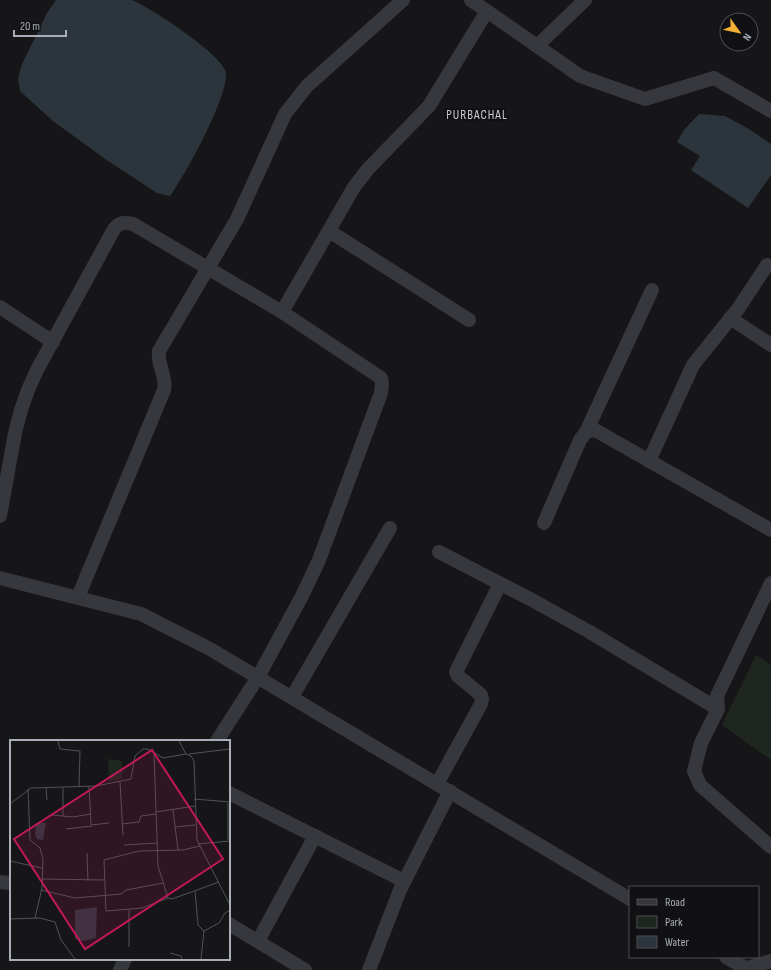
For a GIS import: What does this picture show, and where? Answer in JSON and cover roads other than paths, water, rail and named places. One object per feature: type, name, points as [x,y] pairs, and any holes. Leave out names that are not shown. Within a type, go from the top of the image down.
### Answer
[{"type":"street","points":[[78,597],[164,390],[165,379],[158,362],[159,352],[237,218],[285,114],[307,86],[404,0]]},
{"type":"street","points":[[471,0],[580,76],[645,99],[714,78],[771,111]]},
{"type":"street","points":[[537,46],[585,0]]},
{"type":"street","points":[[282,312],[354,187],[368,169],[429,106],[487,11]]},
{"type":"street","points":[[0,516],[21,410],[37,370],[114,229],[119,224],[125,222],[133,224],[209,268],[282,312],[381,378],[381,393],[319,560],[302,596],[258,677],[218,740]]},
{"type":"street","points":[[329,231],[469,320]]},
{"type":"street","points":[[649,461],[690,369],[730,318],[767,265]]},
{"type":"street","points":[[544,523],[580,440],[586,432],[652,290]]},
{"type":"street","points":[[0,307],[52,342]]},
{"type":"street","points":[[730,318],[771,345]]},
{"type":"street","points":[[586,432],[595,430],[771,530]]},
{"type":"street","points":[[292,697],[390,528]]},
{"type":"street","points":[[439,552],[588,631],[718,709]]},
{"type":"street","points":[[0,578],[140,614],[177,630],[450,791],[629,899]]},
{"type":"street","points":[[771,583],[717,696],[718,709],[701,743],[694,771],[700,785],[771,847]]},
{"type":"street","points":[[437,784],[481,704],[481,695],[458,676],[456,672],[500,584]]},
{"type":"street","points":[[369,970],[404,881],[450,791]]},
{"type":"street","points":[[230,794],[404,881]]},
{"type":"street","points":[[258,941],[315,836]]},
{"type":"street","points":[[0,882],[10,883]]},
{"type":"street","points":[[230,925],[305,970]]},
{"type":"street","points":[[727,958],[743,969],[771,961]]},
{"type":"street","points":[[120,970],[125,960]]},
{"type":"water","points":[[56,0],[132,0],[141,4],[185,32],[213,55],[222,65],[226,73],[225,84],[220,100],[195,155],[170,196],[157,193],[108,161],[53,121],[20,91],[18,78],[22,64],[47,13]]},
{"type":"water","points":[[699,114],[725,116],[749,129],[771,144],[771,175],[748,208],[691,170],[700,156],[677,142],[684,130]]},
{"type":"district","name":"PURBACHAL","points":[[477,115]]}]
